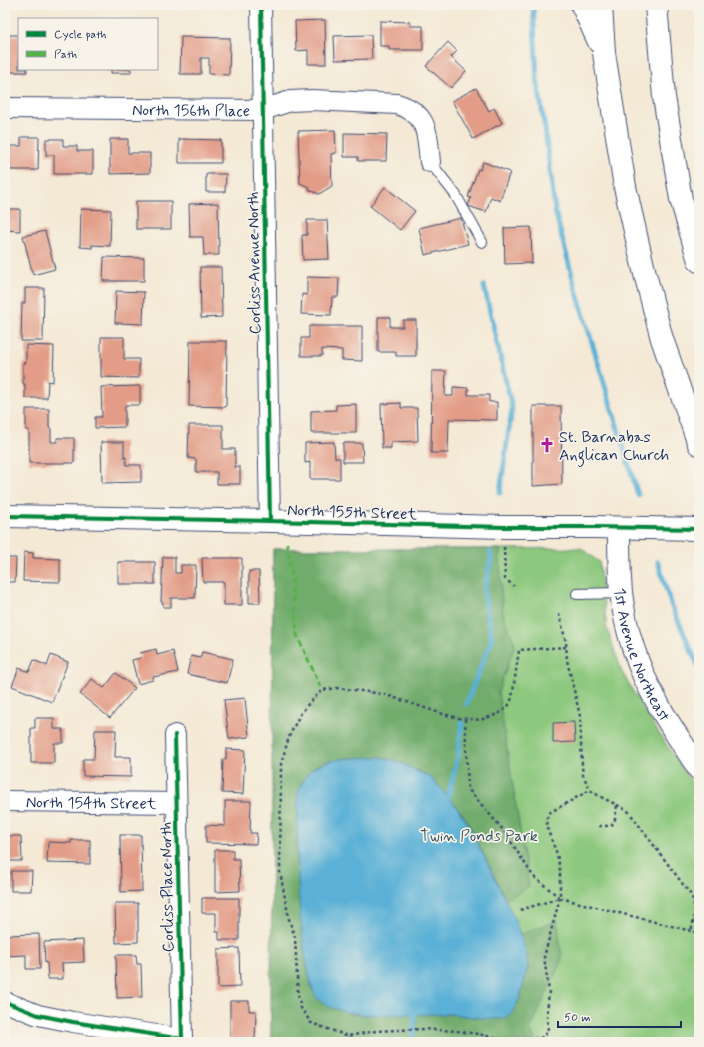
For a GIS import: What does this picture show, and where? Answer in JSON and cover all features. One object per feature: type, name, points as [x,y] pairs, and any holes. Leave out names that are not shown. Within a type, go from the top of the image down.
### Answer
[{"type":"main road","points":[[582,5],[604,53]]},
{"type":"main road","points":[[601,5],[604,53],[625,187],[662,339],[699,444]]},
{"type":"main road","points":[[656,5],[664,97],[681,199],[699,261]]},
{"type":"main road","name":"North 155th Street","points":[[5,516],[503,527],[699,529]]},
{"type":"main road","name":"1st Avenue Northeast","points":[[619,528],[621,593],[628,629],[644,677],[657,702],[699,770]]},
{"type":"street","name":"Corliss Avenue North","points":[[261,5],[270,521]]},
{"type":"street","name":"North 156th Place","points":[[5,108],[263,110],[290,101],[312,100],[397,104],[412,110],[425,124],[430,162]]},
{"type":"street","name":"Corliss Place North","points":[[5,1002],[38,1015],[52,1018],[182,1039],[175,735]]},
{"type":"street","name":"North 154th Street","points":[[5,801],[176,803]]},
{"type":"lane","points":[[430,162],[455,194],[482,242]]},
{"type":"lane","points":[[577,594],[621,593]]},
{"type":"path","points":[[504,547],[505,579],[514,586]]},
{"type":"path","points":[[559,614],[566,647],[567,660],[580,716],[583,775],[590,790],[629,812],[691,896],[695,908],[691,931]]},
{"type":"path","points":[[566,647],[519,650],[512,698],[508,707],[498,714],[480,720],[465,719],[443,714],[383,694],[339,688],[322,690],[299,716],[289,737],[281,764],[280,872],[289,918],[295,938],[298,995],[301,1008],[312,1023],[348,1036],[376,1031],[409,1029],[456,1030],[506,1040],[540,1038],[545,1036],[548,1028],[546,1014],[549,991],[544,957],[560,898],[559,862],[547,828],[547,815],[590,790]]},
{"type":"path","points":[[465,719],[468,789],[504,831],[533,876],[560,898],[699,933]]},
{"type":"path","points":[[599,826],[612,825],[615,819],[616,805]]},
{"type":"path","points":[[520,910],[560,898]]},
{"type":"path","points":[[346,1042],[348,1036]]},
{"type":"green space","name":"Twin Ponds Park","points":[[581,548],[599,562],[607,629],[622,672],[643,709],[699,794],[699,1042],[271,1042],[273,549]]},
{"type":"green space","points":[[273,549],[500,549],[503,614],[515,644],[498,692],[529,886],[506,900],[467,820],[453,802],[430,777],[397,761],[380,757],[346,758],[326,762],[314,767],[298,793],[296,852],[303,942],[312,989],[317,997],[327,1005],[351,1014],[452,1014],[481,1018],[519,1000],[527,968],[520,935],[557,920],[562,959],[531,1028],[535,1042],[271,1042]]},
{"type":"water","points":[[380,757],[396,761],[430,777],[453,802],[466,820],[513,915],[527,953],[528,967],[519,1000],[512,1013],[502,1019],[452,1014],[365,1015],[333,1008],[322,1002],[314,993],[305,956],[300,915],[297,854],[298,793],[308,773],[314,767],[322,763],[342,759]]},
{"type":"building","points":[[325,20],[326,64],[308,64],[308,50],[296,51],[295,21]]},
{"type":"building","points":[[380,21],[410,22],[410,26],[423,26],[423,50],[389,50],[389,46],[380,46]]},
{"type":"building","points":[[5,35],[18,35],[18,70],[27,70],[27,72],[5,72]]},
{"type":"building","points":[[371,35],[372,59],[335,60],[334,36]]},
{"type":"building","points":[[181,37],[230,38],[229,75],[209,74],[209,58],[201,58],[201,74],[180,74]]},
{"type":"building","points":[[448,42],[457,51],[451,57],[466,71],[451,88],[426,66]]},
{"type":"building","points":[[111,70],[131,70],[131,73],[111,73]]},
{"type":"building","points":[[476,88],[489,111],[494,108],[502,123],[473,139],[452,101]]},
{"type":"building","points":[[335,130],[336,153],[331,154],[332,186],[319,194],[309,190],[309,187],[300,183],[298,131]]},
{"type":"building","points":[[344,133],[387,134],[386,161],[358,161],[358,157],[344,157]]},
{"type":"building","points":[[21,137],[39,137],[38,170],[5,170],[5,146],[21,146]]},
{"type":"building","points":[[46,139],[63,139],[63,146],[77,146],[77,151],[93,151],[93,174],[54,174],[54,155],[46,155]]},
{"type":"building","points":[[110,139],[128,139],[128,153],[150,153],[150,173],[110,174]]},
{"type":"building","points":[[179,139],[221,140],[221,163],[179,163]]},
{"type":"building","points":[[483,162],[510,172],[500,201],[491,197],[486,212],[468,206],[471,198],[468,197],[478,169],[480,170]]},
{"type":"building","points":[[206,174],[226,174],[225,192],[206,192]]},
{"type":"building","points":[[385,187],[415,211],[400,230],[370,206]]},
{"type":"building","points":[[136,201],[171,201],[171,229],[136,229]]},
{"type":"building","points":[[218,203],[219,255],[204,255],[203,237],[190,237],[189,204]]},
{"type":"building","points":[[5,209],[20,209],[20,231],[6,230],[5,235]]},
{"type":"building","points":[[81,209],[111,210],[110,246],[92,245],[92,248],[80,247]]},
{"type":"building","points":[[461,218],[468,244],[425,255],[419,228]]},
{"type":"building","points":[[307,220],[327,220],[329,259],[303,260],[302,235],[307,235]]},
{"type":"building","points":[[531,227],[532,263],[505,264],[504,228]]},
{"type":"building","points":[[45,231],[55,269],[33,275],[23,236]]},
{"type":"building","points":[[104,257],[144,258],[144,281],[103,281]]},
{"type":"building","points":[[200,267],[221,267],[222,317],[201,318]]},
{"type":"building","points":[[307,277],[339,278],[338,297],[332,297],[331,315],[301,314],[302,294],[307,295]]},
{"type":"building","points":[[25,288],[44,288],[43,341],[21,341],[22,303],[25,303]]},
{"type":"building","points":[[116,291],[144,292],[143,324],[115,323]]},
{"type":"building","points":[[378,317],[390,317],[390,327],[403,327],[403,320],[416,320],[416,356],[396,356],[396,352],[378,352]]},
{"type":"building","points":[[309,326],[362,326],[362,361],[342,360],[342,350],[322,349],[322,356],[301,356],[301,338],[309,338]]},
{"type":"building","points":[[101,337],[124,337],[124,359],[139,359],[139,378],[101,377]]},
{"type":"building","points":[[190,341],[227,341],[226,407],[189,406]]},
{"type":"building","points":[[26,345],[54,346],[53,382],[48,381],[47,398],[25,398],[23,363],[26,363]]},
{"type":"building","points":[[432,371],[446,371],[445,396],[453,396],[453,387],[468,388],[468,395],[489,395],[489,402],[497,402],[497,420],[449,419],[448,453],[431,453]]},
{"type":"building","points":[[140,386],[140,405],[125,405],[125,427],[95,428],[95,417],[102,417],[101,387]]},
{"type":"building","points":[[401,403],[401,408],[417,408],[418,441],[391,442],[391,448],[382,448],[381,404]]},
{"type":"building","points":[[356,404],[356,433],[311,433],[311,411],[336,410],[336,405]]},
{"type":"building","name":"St. Barnabas Anglican Church","points":[[533,406],[561,406],[562,484],[533,486]]},
{"type":"building","points":[[26,409],[49,409],[51,442],[57,442],[57,438],[74,438],[74,463],[29,463],[29,430],[26,430]]},
{"type":"building","points":[[189,425],[223,425],[223,449],[235,449],[235,467],[240,467],[240,484],[217,484],[217,472],[196,472],[196,459],[188,458]]},
{"type":"building","points":[[101,442],[124,442],[124,458],[126,457],[126,465],[141,465],[141,482],[102,483]]},
{"type":"building","points":[[334,442],[335,458],[340,458],[340,479],[310,479],[310,462],[305,463],[305,443]]},
{"type":"building","points":[[343,443],[362,443],[363,462],[343,462]]},
{"type":"building","points":[[24,552],[33,553],[33,558],[60,559],[60,582],[23,581]]},
{"type":"building","points":[[163,557],[175,557],[175,573],[181,573],[181,565],[196,565],[195,598],[171,598],[171,607],[163,607],[163,602],[161,602]]},
{"type":"building","points":[[5,558],[16,558],[15,582],[5,582]]},
{"type":"building","points":[[202,558],[242,558],[242,605],[224,605],[224,582],[203,582]]},
{"type":"building","points":[[118,562],[155,562],[155,584],[118,584]]},
{"type":"building","points":[[249,571],[259,571],[260,603],[249,603]]},
{"type":"building","points":[[156,649],[157,655],[173,651],[178,672],[153,677],[153,680],[138,684],[132,660],[141,658],[140,653]]},
{"type":"building","points":[[202,652],[233,659],[227,683],[187,674],[191,656],[200,658]]},
{"type":"building","points":[[51,655],[68,662],[52,702],[12,686],[19,668],[29,672],[34,660],[47,666]]},
{"type":"building","points":[[116,673],[135,688],[110,718],[80,694],[92,679],[104,688]]},
{"type":"building","points":[[245,698],[249,737],[229,739],[224,700]]},
{"type":"building","points":[[35,718],[54,718],[54,729],[63,729],[63,743],[54,743],[54,763],[31,763],[31,728],[35,728]]},
{"type":"building","points":[[574,722],[575,742],[553,743],[553,723]]},
{"type":"building","points":[[95,730],[116,730],[115,757],[131,757],[131,777],[83,776],[83,759],[94,759]]},
{"type":"building","points":[[226,749],[245,750],[243,794],[222,793],[223,759],[226,759]]},
{"type":"building","points":[[225,801],[251,801],[250,833],[257,833],[256,844],[206,843],[206,825],[225,826]]},
{"type":"building","points":[[120,835],[141,835],[142,891],[121,892]]},
{"type":"building","points":[[5,836],[21,836],[22,861],[5,861]]},
{"type":"building","points":[[71,840],[90,840],[90,864],[47,863],[48,842],[71,843]]},
{"type":"building","points":[[215,850],[233,850],[233,859],[239,859],[240,891],[215,892]]},
{"type":"building","points":[[11,871],[32,871],[31,891],[11,891]]},
{"type":"building","points":[[202,898],[239,898],[239,940],[219,940],[219,932],[216,932],[216,913],[202,913]]},
{"type":"building","points":[[115,903],[138,903],[138,942],[116,943]]},
{"type":"building","points":[[39,934],[40,969],[26,969],[26,955],[5,956],[5,935]]},
{"type":"building","points":[[83,940],[84,962],[62,963],[63,979],[48,979],[47,963],[45,963],[44,942]]},
{"type":"building","points":[[239,948],[240,987],[218,988],[218,949]]},
{"type":"building","points":[[116,955],[136,955],[137,964],[141,964],[142,997],[117,998]]},
{"type":"building","points":[[230,1001],[249,1001],[249,1011],[256,1011],[255,1042],[230,1042]]},
{"type":"waterway","points":[[533,5],[537,79],[545,128],[555,211],[574,283],[638,495]]},
{"type":"waterway","points":[[484,286],[512,408],[500,493]]},
{"type":"waterway","points":[[466,704],[492,639],[484,592],[491,558],[490,552]]},
{"type":"waterway","points":[[658,562],[671,604],[699,668]]},
{"type":"waterway","points":[[447,802],[458,756],[462,722]]},
{"type":"waterway","points":[[413,1042],[415,1008]]},
{"type":"marked path","points":[[287,543],[297,635],[322,690]]},
{"type":"cycle path","points":[[261,5],[270,521]]},
{"type":"cycle path","points":[[5,516],[503,527],[699,529]]},
{"type":"cycle path","points":[[5,1002],[38,1015],[182,1039],[175,735]]},
{"type":"place","name":"St. Barnabas Anglican Church","points":[[547,445]]}]
